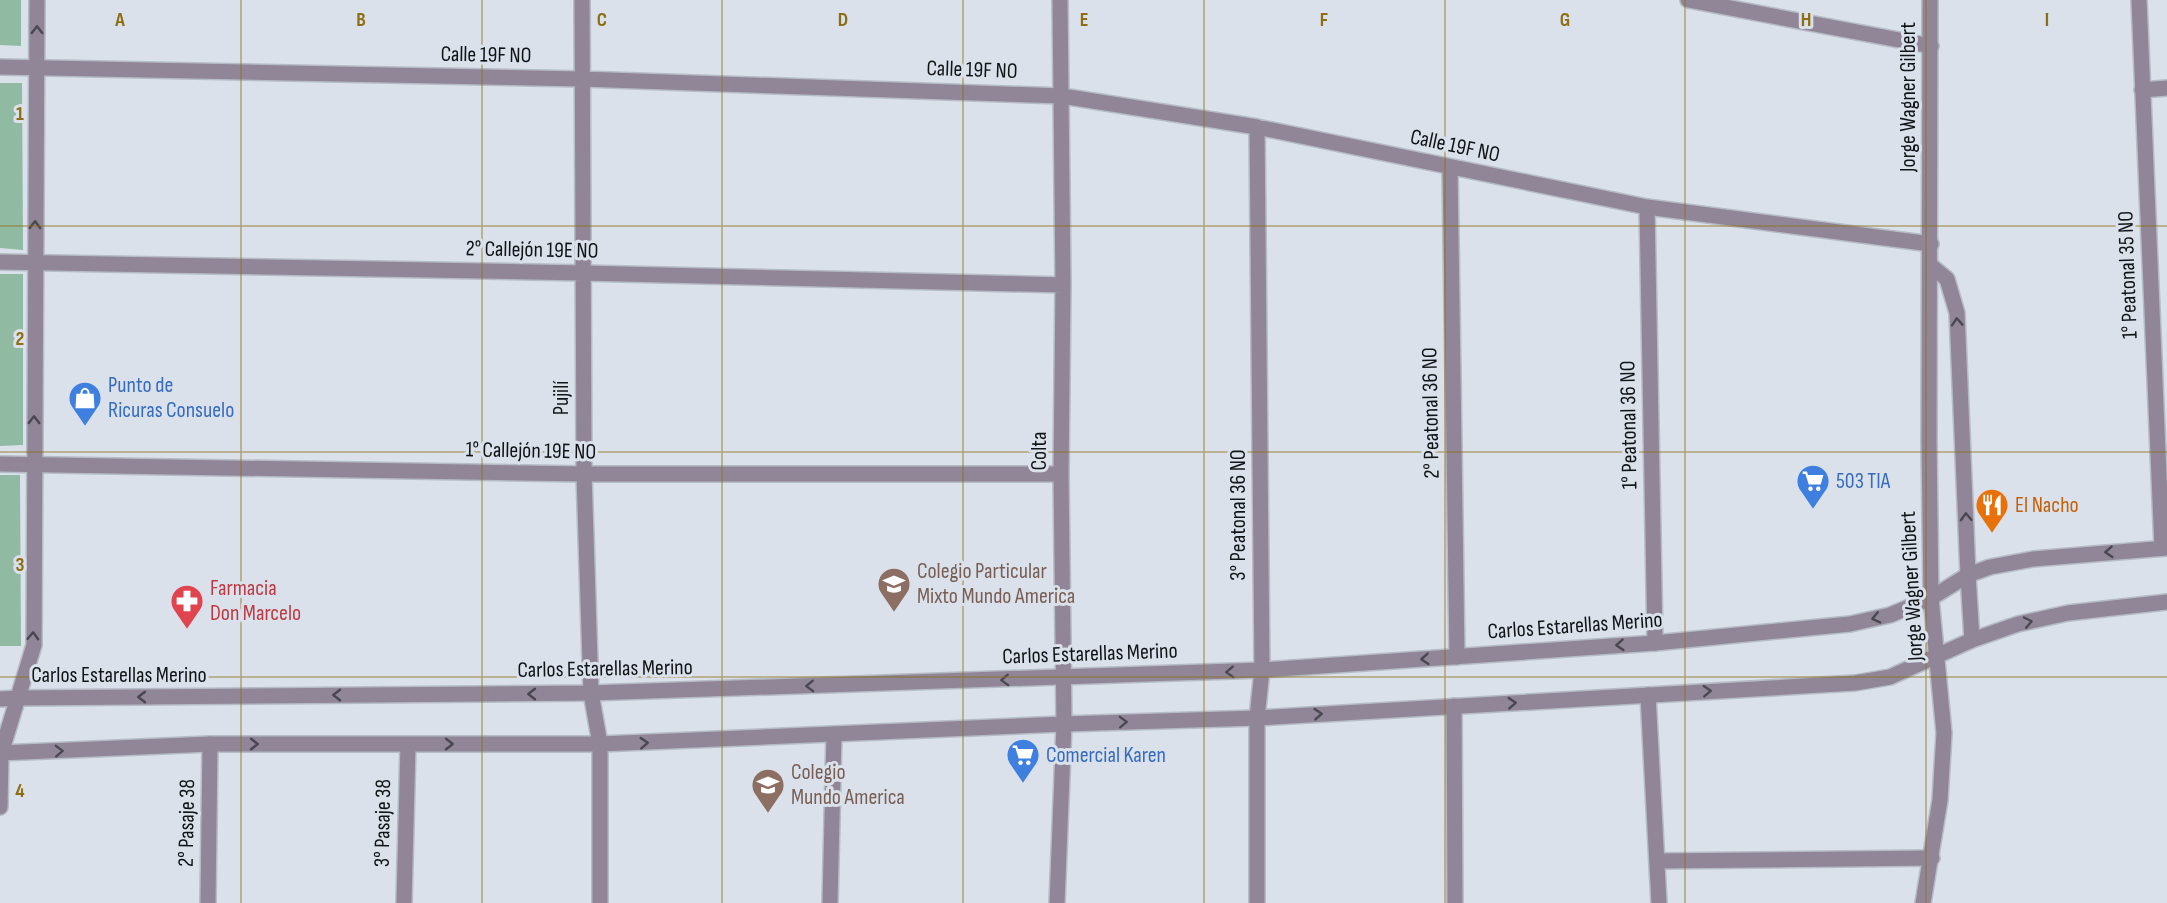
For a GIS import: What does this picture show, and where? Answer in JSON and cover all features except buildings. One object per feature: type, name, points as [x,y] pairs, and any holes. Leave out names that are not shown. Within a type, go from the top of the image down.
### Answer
[{"type":"street","points":[[0,807],[0,753],[34,645],[37,0]]},
{"type":"street","name":"Pujilí","points":[[582,0],[584,474],[591,693],[600,744],[600,903]]},
{"type":"street","name":"Colta","points":[[1057,903],[1064,724],[1060,0]]},
{"type":"street","points":[[1688,0],[1931,46]]},
{"type":"street","name":"Jorge Wagner Gilbert","points":[[1923,903],[1940,800],[1944,733],[1938,655],[1930,598],[1930,0]]},
{"type":"street","name":"1° Peatonal 35 NO","points":[[2139,0],[2164,548]]},
{"type":"street","name":"Calle 19F NO","points":[[0,67],[582,79],[1062,96],[1257,127],[1647,207],[1931,244]]},
{"type":"street","points":[[2142,90],[2167,88]]},
{"type":"street","name":"3° Peatonal 36 NO","points":[[1257,127],[1262,670],[1257,718],[1257,903]]},
{"type":"street","name":"2° Peatonal 36 NO","points":[[1450,168],[1457,657]]},
{"type":"street","name":"1° Peatonal 36 NO","points":[[1647,207],[1655,643]]},
{"type":"street","name":"2° Callejón 19E NO","points":[[0,262],[1063,285]]},
{"type":"street","points":[[1930,266],[1947,279],[1957,313],[1972,640]]},
{"type":"street","name":"1° Callejón 19E NO","points":[[0,464],[584,474],[1061,474]]},
{"type":"street","name":"Carlos Estarellas Merino","points":[[0,699],[591,693],[1262,670],[1457,657],[1655,643],[1850,624],[1890,615],[1930,598],[1968,575],[1990,567],[2033,559],[2164,548]]},
{"type":"street","points":[[0,753],[210,744],[600,744],[1257,718],[1855,683],[1890,677],[1972,640],[2018,624],[2068,613],[2167,602]]},
{"type":"street","points":[[1648,695],[1659,903]]},
{"type":"street","points":[[1454,706],[1455,903]]},
{"type":"street","points":[[830,903],[834,734]]},
{"type":"street","name":"2° Pasaje 38","points":[[208,903],[210,744]]},
{"type":"street","name":"3° Pasaje 38","points":[[404,903],[408,744]]},
{"type":"street","points":[[1657,861],[1932,858]]},
{"type":"green space","points":[[0,0],[21,0],[21,46],[0,45]]},
{"type":"green space","points":[[0,83],[22,83],[23,250],[0,248]]},
{"type":"green space","points":[[0,274],[23,274],[23,445],[0,446]]},
{"type":"green space","points":[[0,475],[20,475],[21,646],[0,646]]},
{"type":"place","name":"Punto de Ricuras Consuelo","points":[[85,427]]},
{"type":"place","name":"503 TIA","points":[[1813,510]]},
{"type":"place","name":"El Nacho","points":[[1992,534]]},
{"type":"place","name":"Colegio Particular Mixto Mundo America","points":[[894,613]]},
{"type":"place","name":"Farmacia Don Marcelo","points":[[187,630]]},
{"type":"place","name":"Comercial Karen","points":[[1023,784]]},
{"type":"place","name":"Colegio Mundo America","points":[[768,814]]}]
